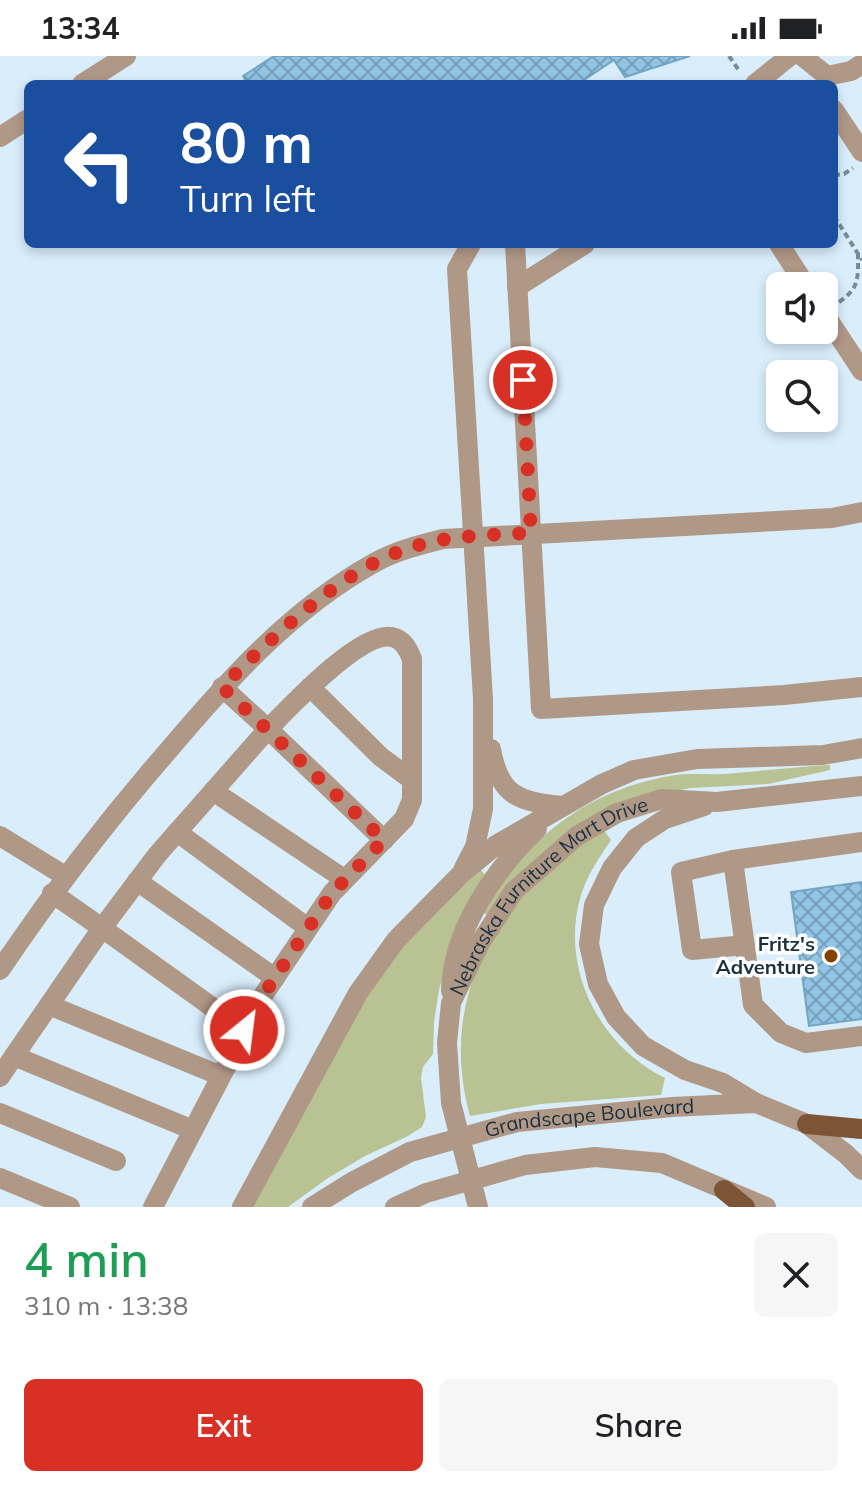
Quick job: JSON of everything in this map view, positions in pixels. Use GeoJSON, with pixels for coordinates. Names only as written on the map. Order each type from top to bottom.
{"type":"FeatureCollection","features":[{"type":"Feature","properties":{"kind":"main road"},"geometry":{"type":"LineString","coordinates":[[807,1124],[862,1129]]}},
{"type":"Feature","properties":{"kind":"main road"},"geometry":{"type":"LineString","coordinates":[[724,1190],[745,1207]]}},
{"type":"Feature","properties":{"kind":"street"},"geometry":{"type":"LineString","coordinates":[[88,80],[126,56]]}},
{"type":"Feature","properties":{"kind":"street"},"geometry":{"type":"LineString","coordinates":[[760,80],[790,56]]}},
{"type":"Feature","properties":{"kind":"street"},"geometry":{"type":"LineString","coordinates":[[802,56],[827,80],[862,64]]}},
{"type":"Feature","properties":{"kind":"street"},"geometry":{"type":"LineString","coordinates":[[838,116],[862,152]]}},
{"type":"Feature","properties":{"kind":"street"},"geometry":{"type":"LineString","coordinates":[[0,137],[24,122]]}},
{"type":"Feature","properties":{"kind":"street"},"geometry":{"type":"LineString","coordinates":[[461,874],[475,847],[483,809],[483,699],[457,269],[469,248]]}},
{"type":"Feature","properties":{"kind":"street"},"geometry":{"type":"LineString","coordinates":[[515,248],[541,709],[784,695],[862,687]]}},
{"type":"Feature","properties":{"kind":"street"},"geometry":{"type":"LineString","coordinates":[[517,287],[579,248]]}},
{"type":"Feature","properties":{"kind":"street"},"geometry":{"type":"LineString","coordinates":[[782,248],[797,272]]}},
{"type":"Feature","properties":{"kind":"street"},"geometry":{"type":"LineString","coordinates":[[838,328],[862,371]]}},
{"type":"Feature","properties":{"kind":"street"},"geometry":{"type":"LineString","coordinates":[[0,970],[65,876],[222,687],[278,632],[374,563],[408,548],[443,539],[832,518],[862,512]]}},
{"type":"Feature","properties":{"kind":"street"},"geometry":{"type":"LineString","coordinates":[[0,1077],[137,881],[268,729],[310,687],[354,651],[376,638],[390,636],[400,640],[408,648],[412,659],[410,809],[344,879],[275,978],[244,1030],[153,1207]]}},
{"type":"Feature","properties":{"kind":"street"},"geometry":{"type":"LineString","coordinates":[[222,687],[384,840]]}},
{"type":"Feature","properties":{"kind":"street"},"geometry":{"type":"LineString","coordinates":[[310,687],[381,757],[412,780]]}},
{"type":"Feature","properties":{"kind":"street"},"geometry":{"type":"LineString","coordinates":[[483,699],[495,773],[508,789],[530,803],[563,806]]}},
{"type":"Feature","properties":{"kind":"street","name":"Nebraska Furniture Mart Drive"},"geometry":{"type":"LineString","coordinates":[[563,806],[634,770],[697,759],[823,755],[862,748]]}},
{"type":"Feature","properties":{"kind":"street","name":"Nebraska Furniture Mart Drive"},"geometry":{"type":"LineString","coordinates":[[478,1207],[451,1103],[447,1043],[451,1003],[480,943],[514,891],[577,836],[617,813],[662,799],[717,802],[862,786]]}},
{"type":"Feature","properties":{"kind":"street"},"geometry":{"type":"LineString","coordinates":[[213,791],[344,879]]}},
{"type":"Feature","properties":{"kind":"street"},"geometry":{"type":"LineString","coordinates":[[717,802],[665,819],[636,838],[612,868],[594,905],[589,944],[598,984],[616,1017],[643,1046],[685,1070],[723,1083],[756,1103]]}},
{"type":"Feature","properties":{"kind":"street"},"geometry":{"type":"LineString","coordinates":[[242,1207],[358,993],[396,940],[461,874],[496,845],[563,806]]}},
{"type":"Feature","properties":{"kind":"street"},"geometry":{"type":"LineString","coordinates":[[451,1003],[453,964],[468,925],[495,879],[525,841],[563,806]]}},
{"type":"Feature","properties":{"kind":"street"},"geometry":{"type":"LineString","coordinates":[[177,832],[308,928]]}},
{"type":"Feature","properties":{"kind":"street"},"geometry":{"type":"LineString","coordinates":[[0,836],[65,876]]}},
{"type":"Feature","properties":{"kind":"street"},"geometry":{"type":"LineString","coordinates":[[745,945],[692,950],[681,872],[733,860],[862,842]]}},
{"type":"Feature","properties":{"kind":"street"},"geometry":{"type":"LineString","coordinates":[[733,860],[753,1005],[781,1033],[806,1043],[862,1036]]}},
{"type":"Feature","properties":{"kind":"street"},"geometry":{"type":"LineString","coordinates":[[137,881],[275,978]]}},
{"type":"Feature","properties":{"kind":"street"},"geometry":{"type":"LineString","coordinates":[[52,893],[244,1030]]}},
{"type":"Feature","properties":{"kind":"street"},"geometry":{"type":"LineString","coordinates":[[49,1005],[221,1076]]}},
{"type":"Feature","properties":{"kind":"street"},"geometry":{"type":"LineString","coordinates":[[14,1056],[193,1130]]}},
{"type":"Feature","properties":{"kind":"street","name":"Grandscape Boulevard"},"geometry":{"type":"LineString","coordinates":[[312,1207],[410,1152],[517,1122],[672,1107],[756,1103],[807,1124],[862,1170]]}},
{"type":"Feature","properties":{"kind":"street"},"geometry":{"type":"LineString","coordinates":[[0,1113],[116,1161]]}},
{"type":"Feature","properties":{"kind":"street","name":"Grandscape Boulevard"},"geometry":{"type":"LineString","coordinates":[[395,1207],[426,1193],[525,1165],[595,1157],[662,1163],[766,1207]]}},
{"type":"Feature","properties":{"kind":"street"},"geometry":{"type":"LineString","coordinates":[[0,1178],[70,1207]]}},
{"type":"Feature","properties":{"kind":"path"},"geometry":{"type":"LineString","coordinates":[[838,175],[862,162]]}},
{"type":"Feature","properties":{"kind":"path"},"geometry":{"type":"LineString","coordinates":[[838,222],[861,256],[858,281],[850,294],[838,303]]}},
{"type":"Feature","properties":{"kind":"green space"},"geometry":{"type":"Polygon","coordinates":[[[830,765],[830,770],[768,784],[690,788],[628,802],[489,916],[482,912],[499,885],[540,840],[563,821],[615,791],[676,775],[830,765]]]}},
{"type":"Feature","properties":{"kind":"green space"},"geometry":{"type":"Polygon","coordinates":[[[603,829],[611,840],[584,887],[576,922],[576,949],[581,976],[590,1002],[621,1046],[665,1078],[661,1095],[541,1104],[470,1116],[463,1081],[461,1047],[471,984],[483,954],[520,899],[544,873],[603,829]]]}},
{"type":"Feature","properties":{"kind":"green space"},"geometry":{"type":"Polygon","coordinates":[[[481,870],[486,876],[446,965],[439,990],[433,1054],[423,1067],[421,1078],[426,1117],[422,1127],[328,1178],[288,1207],[249,1207],[370,988],[423,920],[481,870]]]}},
{"type":"Feature","properties":{"kind":"building"},"geometry":{"type":"Polygon","coordinates":[[[274,56],[690,56],[625,77],[614,60],[584,80],[246,80],[243,76],[274,56]]]}},
{"type":"Feature","properties":{"kind":"building","name":"Fritz's Adventure"},"geometry":{"type":"Polygon","coordinates":[[[862,882],[862,1019],[809,1026],[791,892],[862,882]]]}},
{"type":"Feature","properties":{"kind":"place","name":"Fritz's Adventure"},"geometry":{"type":"Point","coordinates":[831,956]}},
{"type":"Feature","properties":{"kind":"route"},"geometry":{"type":"LineString","coordinates":[[244,1030],[264,994],[332,893],[384,840],[222,687],[278,632],[374,563],[408,548],[443,539],[531,533],[523,380]]}}]}
